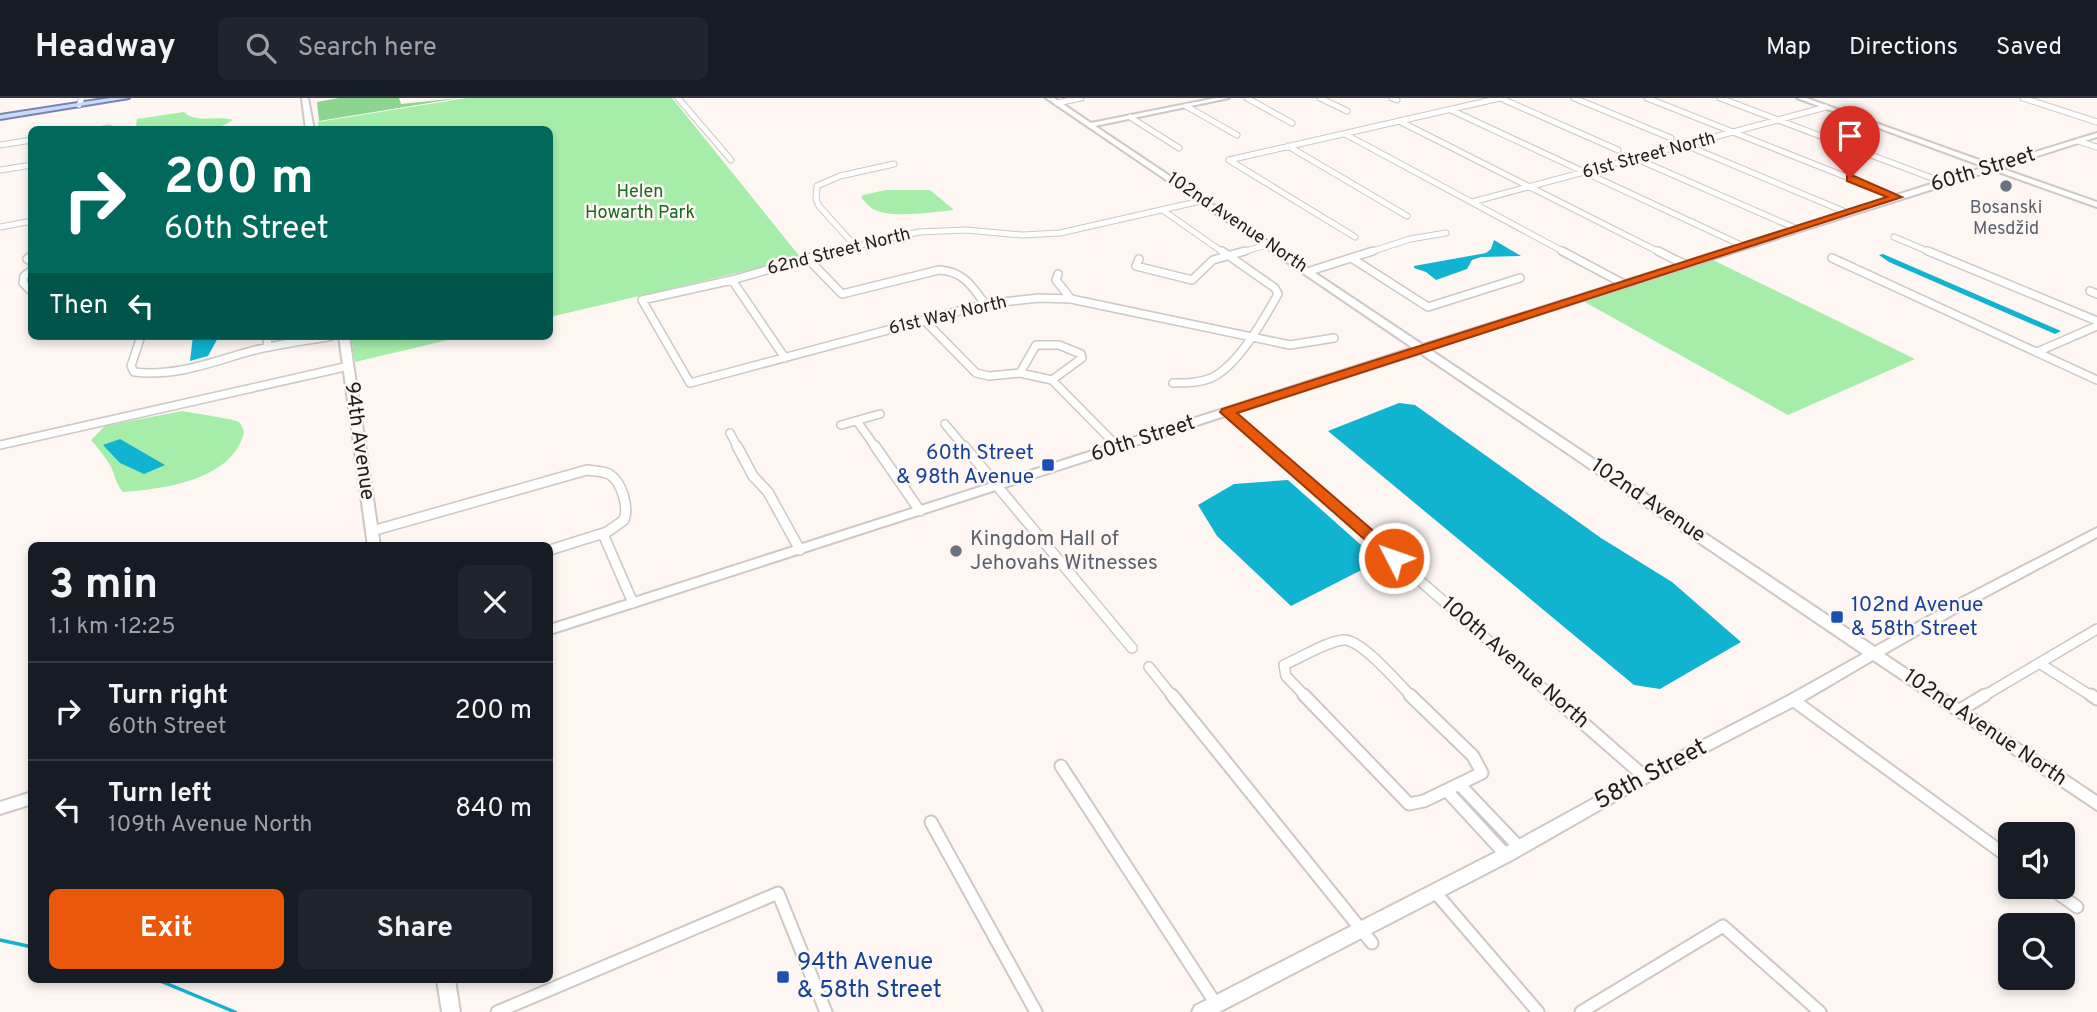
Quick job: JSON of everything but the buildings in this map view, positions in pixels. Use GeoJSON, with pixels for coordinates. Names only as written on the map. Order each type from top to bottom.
{"type":"FeatureCollection","features":[{"type":"Feature","properties":{"kind":"main road"},"geometry":{"type":"LineString","coordinates":[[0,115],[98,98]]}},
{"type":"Feature","properties":{"kind":"main road"},"geometry":{"type":"LineString","coordinates":[[81,101],[124,98]]}},
{"type":"Feature","properties":{"kind":"street"},"geometry":{"type":"LineString","coordinates":[[305,98],[309,126]]}},
{"type":"Feature","properties":{"kind":"street"},"geometry":{"type":"LineString","coordinates":[[678,98],[731,160]]}},
{"type":"Feature","properties":{"kind":"street"},"geometry":{"type":"LineString","coordinates":[[1053,101],[1082,98]]}},
{"type":"Feature","properties":{"kind":"street"},"geometry":{"type":"LineString","coordinates":[[1090,125],[1226,98]]}},
{"type":"Feature","properties":{"kind":"street"},"geometry":{"type":"LineString","coordinates":[[1247,98],[1292,123]]}},
{"type":"Feature","properties":{"kind":"street"},"geometry":{"type":"LineString","coordinates":[[1320,98],[1347,111]]}},
{"type":"Feature","properties":{"kind":"street"},"geometry":{"type":"LineString","coordinates":[[1356,237],[1229,160],[1500,98],[1618,150]]}},
{"type":"Feature","properties":{"kind":"street"},"geometry":{"type":"LineString","coordinates":[[1574,98],[1671,138]]}},
{"type":"Feature","properties":{"kind":"street"},"geometry":{"type":"LineString","coordinates":[[1647,98],[1897,197]]}},
{"type":"Feature","properties":{"kind":"street"},"geometry":{"type":"LineString","coordinates":[[1720,98],[1945,183]]}},
{"type":"Feature","properties":{"kind":"street"},"geometry":{"type":"LineString","coordinates":[[1800,98],[2097,205]]}},
{"type":"Feature","properties":{"kind":"street"},"geometry":{"type":"LineString","coordinates":[[2023,98],[2097,122]]}},
{"type":"Feature","properties":{"kind":"street","name":"102nd Avenue North"},"geometry":{"type":"LineString","coordinates":[[1053,101],[1423,348]]}},
{"type":"Feature","properties":{"kind":"street"},"geometry":{"type":"LineString","coordinates":[[1186,106],[1237,135]]}},
{"type":"Feature","properties":{"kind":"street","name":"61st Street North"},"geometry":{"type":"LineString","coordinates":[[1472,202],[1826,107]]}},
{"type":"Feature","properties":{"kind":"street"},"geometry":{"type":"LineString","coordinates":[[1451,110],[1741,246]]}},
{"type":"Feature","properties":{"kind":"street"},"geometry":{"type":"LineString","coordinates":[[1130,117],[1179,148]]}},
{"type":"Feature","properties":{"kind":"street"},"geometry":{"type":"LineString","coordinates":[[1399,121],[1684,264]]}},
{"type":"Feature","properties":{"kind":"street"},"geometry":{"type":"LineString","coordinates":[[1345,134],[1624,284]]}},
{"type":"Feature","properties":{"kind":"street","name":"60th Street"},"geometry":{"type":"LineString","coordinates":[[553,629],[1684,264],[2097,135]]}},
{"type":"Feature","properties":{"kind":"street"},"geometry":{"type":"LineString","coordinates":[[0,145],[28,141]]}},
{"type":"Feature","properties":{"kind":"street"},"geometry":{"type":"LineString","coordinates":[[2078,141],[2097,147]]}},
{"type":"Feature","properties":{"kind":"street"},"geometry":{"type":"LineString","coordinates":[[1688,145],[1848,213]]}},
{"type":"Feature","properties":{"kind":"street"},"geometry":{"type":"LineString","coordinates":[[1288,146],[1407,216]]}},
{"type":"Feature","properties":{"kind":"street"},"geometry":{"type":"LineString","coordinates":[[1637,159],[1795,229]]}},
{"type":"Feature","properties":{"kind":"street"},"geometry":{"type":"LineString","coordinates":[[855,246],[819,206],[816,200],[817,186],[840,176],[894,164]]}},
{"type":"Feature","properties":{"kind":"street"},"geometry":{"type":"LineString","coordinates":[[0,170],[28,166]]}},
{"type":"Feature","properties":{"kind":"street","name":"62nd Street North"},"geometry":{"type":"LineString","coordinates":[[690,383],[642,300],[732,280],[855,246],[936,230],[1022,235],[1060,233],[1205,200]]}},
{"type":"Feature","properties":{"kind":"street"},"geometry":{"type":"LineString","coordinates":[[1164,211],[1275,288],[1278,294],[1234,360],[1215,376],[1195,383],[1173,383]]}},
{"type":"Feature","properties":{"kind":"street"},"geometry":{"type":"LineString","coordinates":[[0,227],[28,222]]}},
{"type":"Feature","properties":{"kind":"street"},"geometry":{"type":"LineString","coordinates":[[1310,271],[1410,239],[1446,233]]}},
{"type":"Feature","properties":{"kind":"street"},"geometry":{"type":"LineString","coordinates":[[1894,237],[2097,324]]}},
{"type":"Feature","properties":{"kind":"street"},"geometry":{"type":"LineString","coordinates":[[1139,259],[1136,266],[1192,280],[1209,263],[1270,244]]}},
{"type":"Feature","properties":{"kind":"street"},"geometry":{"type":"LineString","coordinates":[[1832,258],[2097,380]]}},
{"type":"Feature","properties":{"kind":"street"},"geometry":{"type":"LineString","coordinates":[[808,259],[842,294],[939,270],[953,270],[960,272],[985,304]]}},
{"type":"Feature","properties":{"kind":"street"},"geometry":{"type":"LineString","coordinates":[[1353,259],[1428,307],[1520,278]]}},
{"type":"Feature","properties":{"kind":"street"},"geometry":{"type":"LineString","coordinates":[[28,273],[24,276],[23,283],[28,288]]}},
{"type":"Feature","properties":{"kind":"street"},"geometry":{"type":"LineString","coordinates":[[1058,274],[1056,280],[1070,299]]}},
{"type":"Feature","properties":{"kind":"street"},"geometry":{"type":"LineString","coordinates":[[732,280],[785,358]]}},
{"type":"Feature","properties":{"kind":"street","name":"61st Way North"},"geometry":{"type":"LineString","coordinates":[[690,383],[985,304],[1039,298],[1070,299],[1290,345],[1334,338]]}},
{"type":"Feature","properties":{"kind":"street"},"geometry":{"type":"LineString","coordinates":[[925,321],[976,373],[989,376],[1020,373],[1052,380],[1118,447]]}},
{"type":"Feature","properties":{"kind":"street"},"geometry":{"type":"LineString","coordinates":[[2037,352],[2097,324]]}},
{"type":"Feature","properties":{"kind":"street"},"geometry":{"type":"LineString","coordinates":[[140,340],[131,366],[134,372],[147,375],[308,340]]}},
{"type":"Feature","properties":{"kind":"street"},"geometry":{"type":"LineString","coordinates":[[267,347],[268,340]]}},
{"type":"Feature","properties":{"kind":"street","name":"94th Avenue"},"geometry":{"type":"LineString","coordinates":[[345,340],[373,542]]}},
{"type":"Feature","properties":{"kind":"street"},"geometry":{"type":"LineString","coordinates":[[1020,373],[1035,345],[1059,345],[1074,348],[1081,354],[1082,358],[1052,380]]}},
{"type":"Feature","properties":{"kind":"street","name":"102nd Avenue"},"geometry":{"type":"LineString","coordinates":[[1423,348],[1873,654]]}},
{"type":"Feature","properties":{"kind":"street"},"geometry":{"type":"LineString","coordinates":[[0,445],[349,366]]}},
{"type":"Feature","properties":{"kind":"street","name":"100th Avenue North"},"geometry":{"type":"LineString","coordinates":[[1227,412],[1645,777]]}},
{"type":"Feature","properties":{"kind":"street"},"geometry":{"type":"LineString","coordinates":[[841,425],[880,414]]}},
{"type":"Feature","properties":{"kind":"street"},"geometry":{"type":"LineString","coordinates":[[857,421],[920,511]]}},
{"type":"Feature","properties":{"kind":"street"},"geometry":{"type":"LineString","coordinates":[[945,424],[1132,648]]}},
{"type":"Feature","properties":{"kind":"street"},"geometry":{"type":"LineString","coordinates":[[730,433],[753,476],[768,492],[800,550]]}},
{"type":"Feature","properties":{"kind":"street"},"geometry":{"type":"LineString","coordinates":[[372,531],[587,470],[605,471],[614,476],[628,515],[624,523],[603,534],[553,549]]}},
{"type":"Feature","properties":{"kind":"street","name":"58th Street"},"geometry":{"type":"LineString","coordinates":[[1201,1012],[1435,892],[1645,777],[1793,701],[1873,654],[2097,532]]}},
{"type":"Feature","properties":{"kind":"street"},"geometry":{"type":"LineString","coordinates":[[603,534],[633,603]]}},
{"type":"Feature","properties":{"kind":"street"},"geometry":{"type":"LineString","coordinates":[[1960,710],[2097,629]]}},
{"type":"Feature","properties":{"kind":"street"},"geometry":{"type":"LineString","coordinates":[[1347,640],[1362,648],[1473,756],[1482,772],[1447,791],[1409,804],[1286,676],[1284,665],[1336,642],[1347,640]]}},
{"type":"Feature","properties":{"kind":"street","name":"102nd Avenue North"},"geometry":{"type":"LineString","coordinates":[[1873,654],[2097,804]]}},
{"type":"Feature","properties":{"kind":"street"},"geometry":{"type":"LineString","coordinates":[[2039,663],[2097,699]]}},
{"type":"Feature","properties":{"kind":"street"},"geometry":{"type":"LineString","coordinates":[[1149,667],[1372,943]]}},
{"type":"Feature","properties":{"kind":"street"},"geometry":{"type":"LineString","coordinates":[[1793,701],[1998,850]]}},
{"type":"Feature","properties":{"kind":"street"},"geometry":{"type":"LineString","coordinates":[[1061,766],[1216,1004]]}},
{"type":"Feature","properties":{"kind":"street"},"geometry":{"type":"LineString","coordinates":[[1460,784],[1512,851]]}},
{"type":"Feature","properties":{"kind":"street"},"geometry":{"type":"LineString","coordinates":[[1447,791],[1512,851]]}},
{"type":"Feature","properties":{"kind":"street"},"geometry":{"type":"LineString","coordinates":[[0,808],[28,799]]}},
{"type":"Feature","properties":{"kind":"street"},"geometry":{"type":"LineString","coordinates":[[931,822],[1036,1012]]}},
{"type":"Feature","properties":{"kind":"street"},"geometry":{"type":"LineString","coordinates":[[1435,892],[1538,1012]]}},
{"type":"Feature","properties":{"kind":"street"},"geometry":{"type":"LineString","coordinates":[[497,1012],[778,893],[827,1012]]}},
{"type":"Feature","properties":{"kind":"street"},"geometry":{"type":"LineString","coordinates":[[2066,899],[2077,907]]}},
{"type":"Feature","properties":{"kind":"street"},"geometry":{"type":"LineString","coordinates":[[1581,1012],[1723,926],[1820,1012]]}},
{"type":"Feature","properties":{"kind":"street"},"geometry":{"type":"LineString","coordinates":[[446,983],[451,1012]]}},
{"type":"Feature","properties":{"kind":"green space"},"geometry":{"type":"Polygon","coordinates":[[[339,98],[399,98],[401,104],[459,98],[319,121],[317,102],[339,98]]]}},
{"type":"Feature","properties":{"kind":"green space","name":"Helen Howarth Park"},"geometry":{"type":"Polygon","coordinates":[[[467,98],[672,98],[801,258],[553,316],[553,126],[318,126],[318,122],[467,98]]]}},
{"type":"Feature","properties":{"kind":"green space"},"geometry":{"type":"Polygon","coordinates":[[[184,112],[195,118],[233,120],[221,126],[137,126],[137,119],[184,112]]]}},
{"type":"Feature","properties":{"kind":"green space"},"geometry":{"type":"Polygon","coordinates":[[[886,190],[930,190],[954,210],[890,214],[873,209],[861,198],[863,195],[886,190]]]}},
{"type":"Feature","properties":{"kind":"green space"},"geometry":{"type":"Polygon","coordinates":[[[1709,258],[1915,359],[1788,415],[1581,300],[1709,258]]]}},
{"type":"Feature","properties":{"kind":"green space"},"geometry":{"type":"Polygon","coordinates":[[[352,340],[448,340],[355,362],[352,340]]]}},
{"type":"Feature","properties":{"kind":"green space"},"geometry":{"type":"Polygon","coordinates":[[[182,411],[239,422],[244,432],[237,448],[226,461],[195,479],[158,488],[123,492],[110,465],[91,440],[105,426],[182,411]]]}},
{"type":"Feature","properties":{"kind":"water"},"geometry":{"type":"Polygon","coordinates":[[[1494,240],[1521,256],[1481,257],[1472,260],[1467,269],[1436,280],[1426,272],[1414,268],[1486,253],[1491,249],[1494,240]]]}},
{"type":"Feature","properties":{"kind":"water"},"geometry":{"type":"Polygon","coordinates":[[[1883,254],[2061,331],[2055,334],[1889,262],[1879,255],[1883,254]]]}},
{"type":"Feature","properties":{"kind":"water"},"geometry":{"type":"Polygon","coordinates":[[[193,340],[217,340],[208,356],[190,361],[193,340]]]}},
{"type":"Feature","properties":{"kind":"water"},"geometry":{"type":"Polygon","coordinates":[[[1399,403],[1415,405],[1601,538],[1672,582],[1741,642],[1660,689],[1634,685],[1328,431],[1399,403]]]}},
{"type":"Feature","properties":{"kind":"water"},"geometry":{"type":"Polygon","coordinates":[[[120,439],[165,465],[144,474],[120,463],[103,445],[120,439]]]}},
{"type":"Feature","properties":{"kind":"water"},"geometry":{"type":"Polygon","coordinates":[[[1288,480],[1379,561],[1291,606],[1217,536],[1198,505],[1234,484],[1288,480]]]}},
{"type":"Feature","properties":{"kind":"waterway"},"geometry":{"type":"LineString","coordinates":[[0,940],[28,946]]}},
{"type":"Feature","properties":{"kind":"waterway"},"geometry":{"type":"LineString","coordinates":[[165,983],[235,1012]]}},
{"type":"Feature","properties":{"kind":"place","name":"Bosanski Mesdžid"},"geometry":{"type":"Point","coordinates":[2006,186]}},
{"type":"Feature","properties":{"kind":"place","name":"60th Street & 98th Avenue"},"geometry":{"type":"Point","coordinates":[1048,465]}},
{"type":"Feature","properties":{"kind":"place","name":"Kingdom Hall of Jehovahs Witnesses"},"geometry":{"type":"Point","coordinates":[956,551]}},
{"type":"Feature","properties":{"kind":"place","name":"102nd Avenue & 58th Street"},"geometry":{"type":"Point","coordinates":[1837,617]}},
{"type":"Feature","properties":{"kind":"place","name":"94th Avenue & 58th Street"},"geometry":{"type":"Point","coordinates":[783,977]}},
{"type":"Feature","properties":{"kind":"route"},"geometry":{"type":"LineString","coordinates":[[1394,558],[1227,412],[1897,197],[1850,178]]}}]}
